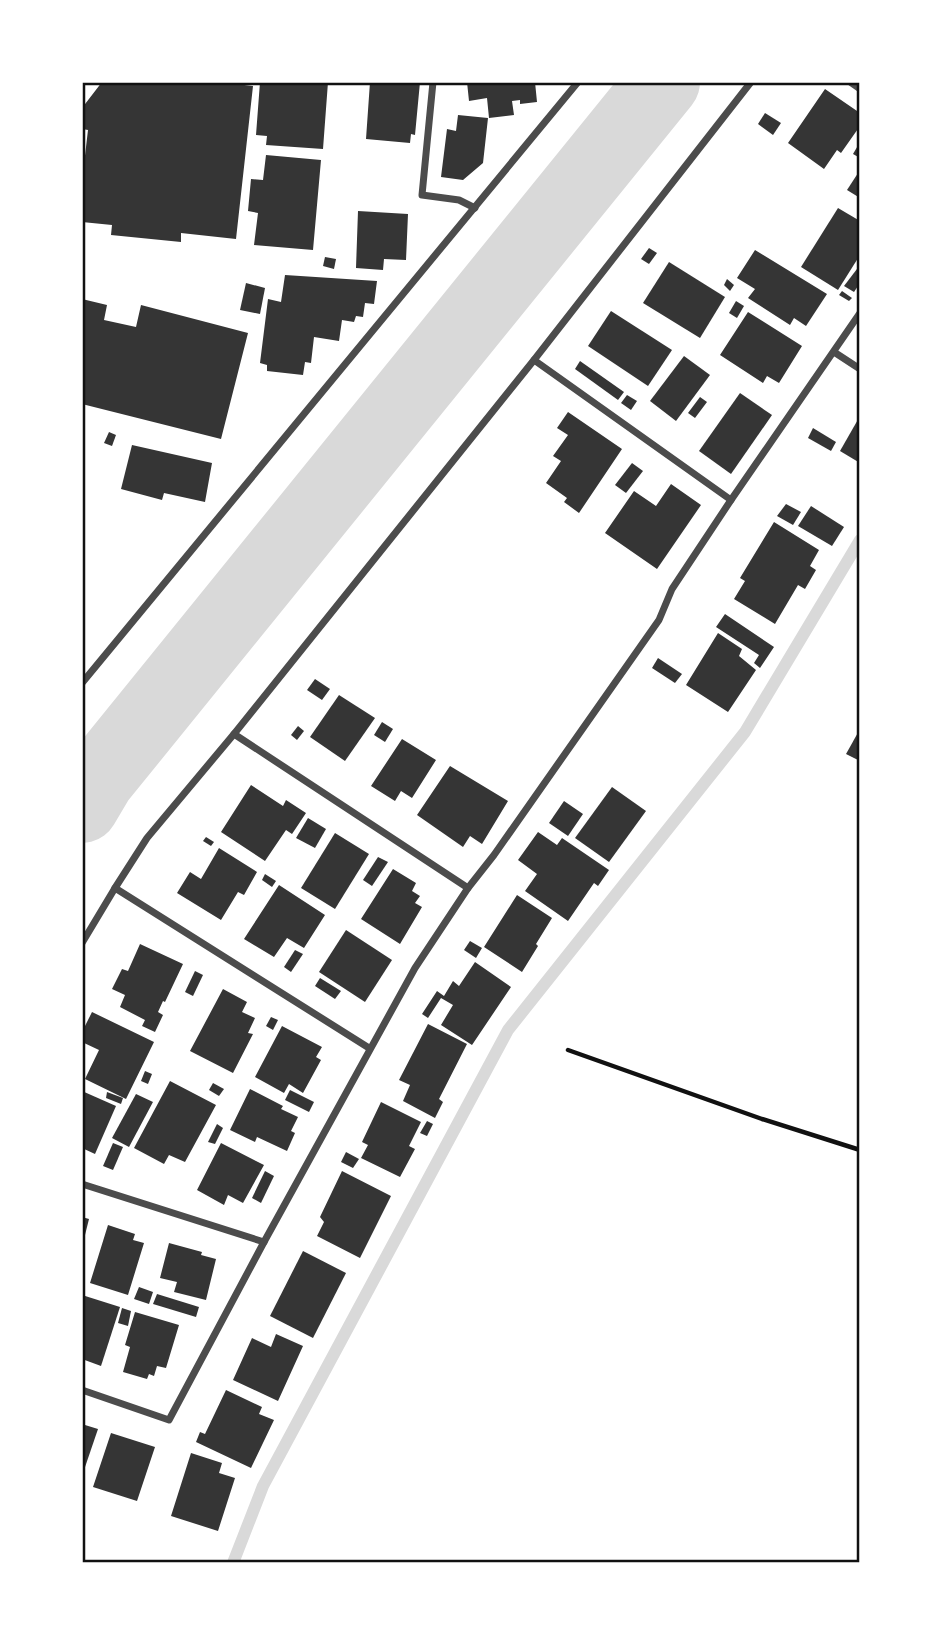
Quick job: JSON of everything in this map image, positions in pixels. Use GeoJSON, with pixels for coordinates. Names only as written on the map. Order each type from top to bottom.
{"type":"FeatureCollection","features":[{"type":"Feature","properties":{"kind":"street"},"geometry":{"type":"LineString","coordinates":[[433,82],[422,195],[459,201],[475,208]]}},
{"type":"Feature","properties":{"kind":"street"},"geometry":{"type":"LineString","coordinates":[[82,683],[578,82]]}},
{"type":"Feature","properties":{"kind":"street"},"geometry":{"type":"LineString","coordinates":[[82,943],[147,838],[234,734],[534,360],[751,82]]}},
{"type":"Feature","properties":{"kind":"street"},"geometry":{"type":"LineString","coordinates":[[849,82],[860,89]]}},
{"type":"Feature","properties":{"kind":"street"},"geometry":{"type":"LineString","coordinates":[[82,1390],[169,1420],[369,1048],[415,968],[468,888],[659,620],[672,589],[860,313]]}},
{"type":"Feature","properties":{"kind":"street"},"geometry":{"type":"LineString","coordinates":[[834,352],[860,369]]}},
{"type":"Feature","properties":{"kind":"street"},"geometry":{"type":"LineString","coordinates":[[534,360],[731,500]]}},
{"type":"Feature","properties":{"kind":"street"},"geometry":{"type":"LineString","coordinates":[[234,734],[468,888]]}},
{"type":"Feature","properties":{"kind":"street"},"geometry":{"type":"LineString","coordinates":[[115,888],[369,1048]]}},
{"type":"Feature","properties":{"kind":"street"},"geometry":{"type":"LineString","coordinates":[[82,1184],[264,1242]]}},
{"type":"Feature","properties":{"kind":"path"},"geometry":{"type":"LineString","coordinates":[[568,1050],[762,1119],[860,1150]]}},
{"type":"Feature","properties":{"kind":"building"},"geometry":{"type":"Polygon","coordinates":[[[102,82],[219,82],[253,86],[236,239],[181,233],[181,242],[111,235],[112,225],[82,222],[82,181],[88,130],[82,129],[82,108],[102,82]]]}},
{"type":"Feature","properties":{"kind":"building"},"geometry":{"type":"Polygon","coordinates":[[[260,82],[328,82],[323,149],[266,145],[267,136],[256,135],[260,82]]]}},
{"type":"Feature","properties":{"kind":"building"},"geometry":{"type":"Polygon","coordinates":[[[370,82],[420,82],[415,135],[411,134],[410,143],[366,139],[370,82]]]}},
{"type":"Feature","properties":{"kind":"building"},"geometry":{"type":"Polygon","coordinates":[[[467,82],[535,82],[537,102],[520,104],[520,100],[512,101],[514,115],[489,118],[487,98],[469,101],[467,82]]]}},
{"type":"Feature","properties":{"kind":"building"},"geometry":{"type":"Polygon","coordinates":[[[825,89],[860,113],[860,126],[841,153],[837,150],[824,169],[788,143],[825,89]]]}},
{"type":"Feature","properties":{"kind":"building"},"geometry":{"type":"Polygon","coordinates":[[[765,113],[781,123],[773,135],[758,124],[765,113]]]}},
{"type":"Feature","properties":{"kind":"building"},"geometry":{"type":"Polygon","coordinates":[[[458,115],[488,118],[483,163],[463,180],[441,177],[447,129],[456,131],[458,115]]]}},
{"type":"Feature","properties":{"kind":"building"},"geometry":{"type":"Polygon","coordinates":[[[860,142],[860,158],[853,154],[860,142]]]}},
{"type":"Feature","properties":{"kind":"building"},"geometry":{"type":"Polygon","coordinates":[[[266,155],[321,160],[313,250],[254,245],[258,213],[248,211],[251,179],[263,180],[266,155]]]}},
{"type":"Feature","properties":{"kind":"building"},"geometry":{"type":"Polygon","coordinates":[[[860,170],[860,198],[847,190],[860,170]]]}},
{"type":"Feature","properties":{"kind":"building"},"geometry":{"type":"Polygon","coordinates":[[[838,208],[860,221],[860,255],[838,290],[801,267],[838,208]]]}},
{"type":"Feature","properties":{"kind":"building"},"geometry":{"type":"Polygon","coordinates":[[[358,211],[408,214],[406,260],[384,259],[383,270],[356,268],[358,211]]]}},
{"type":"Feature","properties":{"kind":"building"},"geometry":{"type":"Polygon","coordinates":[[[649,248],[657,253],[649,264],[641,259],[649,248]]]}},
{"type":"Feature","properties":{"kind":"building"},"geometry":{"type":"Polygon","coordinates":[[[755,250],[827,294],[806,326],[794,318],[790,325],[748,298],[755,289],[737,278],[755,250]]]}},
{"type":"Feature","properties":{"kind":"building"},"geometry":{"type":"Polygon","coordinates":[[[325,257],[336,259],[334,269],[323,266],[325,257]]]}},
{"type":"Feature","properties":{"kind":"building"},"geometry":{"type":"Polygon","coordinates":[[[669,262],[725,297],[700,338],[643,303],[669,262]]]}},
{"type":"Feature","properties":{"kind":"building"},"geometry":{"type":"Polygon","coordinates":[[[860,265],[860,283],[854,292],[844,286],[860,265]]]}},
{"type":"Feature","properties":{"kind":"building"},"geometry":{"type":"Polygon","coordinates":[[[285,275],[377,281],[374,304],[365,303],[363,317],[356,316],[354,322],[342,320],[339,341],[314,337],[311,363],[305,362],[303,375],[267,371],[267,365],[260,363],[268,299],[281,302],[285,275]]]}},
{"type":"Feature","properties":{"kind":"building"},"geometry":{"type":"Polygon","coordinates":[[[727,279],[734,285],[730,291],[724,285],[727,279]]]}},
{"type":"Feature","properties":{"kind":"building"},"geometry":{"type":"Polygon","coordinates":[[[246,283],[265,288],[260,314],[240,310],[246,283]]]}},
{"type":"Feature","properties":{"kind":"building"},"geometry":{"type":"Polygon","coordinates":[[[842,291],[852,298],[849,301],[839,295],[842,291]]]}},
{"type":"Feature","properties":{"kind":"building"},"geometry":{"type":"Polygon","coordinates":[[[82,299],[107,305],[104,320],[136,327],[141,305],[248,333],[221,439],[82,404],[82,299]]]}},
{"type":"Feature","properties":{"kind":"building"},"geometry":{"type":"Polygon","coordinates":[[[736,301],[744,306],[737,318],[729,313],[736,301]]]}},
{"type":"Feature","properties":{"kind":"building"},"geometry":{"type":"Polygon","coordinates":[[[611,311],[672,350],[648,386],[588,346],[611,311]]]}},
{"type":"Feature","properties":{"kind":"building"},"geometry":{"type":"Polygon","coordinates":[[[748,312],[802,346],[779,383],[767,376],[763,383],[720,355],[748,312]]]}},
{"type":"Feature","properties":{"kind":"building"},"geometry":{"type":"Polygon","coordinates":[[[684,356],[710,375],[676,421],[650,401],[684,356]]]}},
{"type":"Feature","properties":{"kind":"building"},"geometry":{"type":"Polygon","coordinates":[[[580,361],[624,392],[618,400],[575,369],[580,361]]]}},
{"type":"Feature","properties":{"kind":"building"},"geometry":{"type":"Polygon","coordinates":[[[740,393],[772,415],[731,474],[699,451],[740,393]]]}},
{"type":"Feature","properties":{"kind":"building"},"geometry":{"type":"Polygon","coordinates":[[[627,395],[637,401],[631,410],[621,403],[627,395]]]}},
{"type":"Feature","properties":{"kind":"building"},"geometry":{"type":"Polygon","coordinates":[[[700,397],[707,402],[695,418],[688,413],[700,397]]]}},
{"type":"Feature","properties":{"kind":"building"},"geometry":{"type":"Polygon","coordinates":[[[568,412],[622,449],[579,513],[564,502],[567,498],[546,483],[561,461],[553,456],[568,435],[557,428],[568,412]]]}},
{"type":"Feature","properties":{"kind":"building"},"geometry":{"type":"Polygon","coordinates":[[[860,416],[860,463],[840,451],[860,416]]]}},
{"type":"Feature","properties":{"kind":"building"},"geometry":{"type":"Polygon","coordinates":[[[813,428],[836,442],[831,451],[808,438],[813,428]]]}},
{"type":"Feature","properties":{"kind":"building"},"geometry":{"type":"Polygon","coordinates":[[[109,432],[116,435],[112,446],[104,443],[109,432]]]}},
{"type":"Feature","properties":{"kind":"building"},"geometry":{"type":"Polygon","coordinates":[[[132,445],[212,463],[205,502],[164,493],[162,500],[121,489],[132,445]]]}},
{"type":"Feature","properties":{"kind":"building"},"geometry":{"type":"Polygon","coordinates":[[[632,463],[643,471],[626,493],[615,485],[632,463]]]}},
{"type":"Feature","properties":{"kind":"building"},"geometry":{"type":"Polygon","coordinates":[[[671,484],[701,505],[657,569],[605,533],[634,491],[656,506],[671,484]]]}},
{"type":"Feature","properties":{"kind":"building"},"geometry":{"type":"Polygon","coordinates":[[[786,504],[801,512],[793,525],[777,516],[786,504]]]}},
{"type":"Feature","properties":{"kind":"building"},"geometry":{"type":"Polygon","coordinates":[[[811,506],[844,527],[832,546],[798,526],[811,506]]]}},
{"type":"Feature","properties":{"kind":"building"},"geometry":{"type":"Polygon","coordinates":[[[774,522],[819,550],[810,566],[816,570],[805,589],[798,585],[775,624],[734,599],[745,581],[740,578],[774,522]]]}},
{"type":"Feature","properties":{"kind":"building"},"geometry":{"type":"Polygon","coordinates":[[[725,614],[774,647],[760,668],[754,663],[759,655],[716,627],[725,614]]]}},
{"type":"Feature","properties":{"kind":"building"},"geometry":{"type":"Polygon","coordinates":[[[718,633],[742,649],[739,656],[756,670],[728,712],[686,685],[718,633]]]}},
{"type":"Feature","properties":{"kind":"building"},"geometry":{"type":"Polygon","coordinates":[[[658,658],[682,674],[675,683],[652,668],[658,658]]]}},
{"type":"Feature","properties":{"kind":"building"},"geometry":{"type":"Polygon","coordinates":[[[315,679],[330,689],[322,700],[307,690],[315,679]]]}},
{"type":"Feature","properties":{"kind":"building"},"geometry":{"type":"Polygon","coordinates":[[[339,695],[375,718],[345,761],[310,737],[339,695]]]}},
{"type":"Feature","properties":{"kind":"building"},"geometry":{"type":"Polygon","coordinates":[[[382,722],[393,729],[385,742],[374,735],[382,722]]]}},
{"type":"Feature","properties":{"kind":"building"},"geometry":{"type":"Polygon","coordinates":[[[298,726],[304,731],[297,740],[291,735],[298,726]]]}},
{"type":"Feature","properties":{"kind":"building"},"geometry":{"type":"Polygon","coordinates":[[[860,729],[860,761],[846,754],[860,729]]]}},
{"type":"Feature","properties":{"kind":"building"},"geometry":{"type":"Polygon","coordinates":[[[402,739],[436,760],[412,798],[401,791],[395,801],[371,786],[402,739]]]}},
{"type":"Feature","properties":{"kind":"building"},"geometry":{"type":"Polygon","coordinates":[[[450,766],[508,801],[482,844],[470,836],[463,847],[417,815],[450,766]]]}},
{"type":"Feature","properties":{"kind":"building"},"geometry":{"type":"Polygon","coordinates":[[[251,785],[283,806],[286,800],[306,813],[292,834],[286,830],[265,861],[221,832],[251,785]]]}},
{"type":"Feature","properties":{"kind":"building"},"geometry":{"type":"Polygon","coordinates":[[[612,787],[646,811],[609,862],[575,838],[612,787]]]}},
{"type":"Feature","properties":{"kind":"building"},"geometry":{"type":"Polygon","coordinates":[[[564,801],[583,814],[568,836],[549,823],[564,801]]]}},
{"type":"Feature","properties":{"kind":"building"},"geometry":{"type":"Polygon","coordinates":[[[308,818],[326,829],[315,848],[296,838],[308,818]]]}},
{"type":"Feature","properties":{"kind":"building"},"geometry":{"type":"Polygon","coordinates":[[[538,832],[557,845],[562,838],[609,870],[598,886],[594,883],[568,921],[525,891],[537,874],[518,860],[538,832]]]}},
{"type":"Feature","properties":{"kind":"building"},"geometry":{"type":"Polygon","coordinates":[[[335,833],[369,854],[335,909],[301,888],[335,833]]]}},
{"type":"Feature","properties":{"kind":"building"},"geometry":{"type":"Polygon","coordinates":[[[206,837],[214,842],[211,846],[203,841],[206,837]]]}},
{"type":"Feature","properties":{"kind":"building"},"geometry":{"type":"Polygon","coordinates":[[[219,848],[257,872],[244,895],[238,892],[221,920],[177,893],[190,872],[201,879],[219,848]]]}},
{"type":"Feature","properties":{"kind":"building"},"geometry":{"type":"Polygon","coordinates":[[[378,857],[388,862],[372,886],[363,880],[378,857]]]}},
{"type":"Feature","properties":{"kind":"building"},"geometry":{"type":"Polygon","coordinates":[[[393,869],[416,883],[412,891],[420,896],[415,903],[422,907],[400,944],[361,919],[393,869]]]}},
{"type":"Feature","properties":{"kind":"building"},"geometry":{"type":"Polygon","coordinates":[[[265,874],[276,881],[272,887],[262,880],[265,874]]]}},
{"type":"Feature","properties":{"kind":"building"},"geometry":{"type":"Polygon","coordinates":[[[279,885],[325,915],[304,948],[287,938],[274,957],[244,939],[279,885]]]}},
{"type":"Feature","properties":{"kind":"building"},"geometry":{"type":"Polygon","coordinates":[[[517,895],[552,918],[522,972],[484,947],[517,895]]]}},
{"type":"Feature","properties":{"kind":"building"},"geometry":{"type":"Polygon","coordinates":[[[346,930],[392,960],[365,1002],[319,972],[346,930]]]}},
{"type":"Feature","properties":{"kind":"building"},"geometry":{"type":"Polygon","coordinates":[[[470,941],[482,948],[476,958],[464,950],[470,941]]]}},
{"type":"Feature","properties":{"kind":"building"},"geometry":{"type":"Polygon","coordinates":[[[140,944],[183,964],[158,1012],[163,1015],[155,1032],[142,1026],[145,1020],[120,1007],[125,995],[112,989],[122,969],[128,971],[140,944]]]}},
{"type":"Feature","properties":{"kind":"building"},"geometry":{"type":"Polygon","coordinates":[[[295,950],[303,954],[291,972],[284,967],[295,950]]]}},
{"type":"Feature","properties":{"kind":"building"},"geometry":{"type":"Polygon","coordinates":[[[475,962],[511,987],[472,1045],[441,1025],[453,1005],[441,998],[428,1018],[422,1014],[437,991],[444,996],[453,981],[459,986],[475,962]]]}},
{"type":"Feature","properties":{"kind":"building"},"geometry":{"type":"Polygon","coordinates":[[[195,971],[203,975],[193,996],[185,992],[195,971]]]}},
{"type":"Feature","properties":{"kind":"building"},"geometry":{"type":"Polygon","coordinates":[[[320,978],[341,991],[335,999],[315,986],[320,978]]]}},
{"type":"Feature","properties":{"kind":"building"},"geometry":{"type":"Polygon","coordinates":[[[223,989],[247,1002],[242,1012],[255,1018],[248,1033],[253,1034],[233,1073],[190,1051],[223,989]]]}},
{"type":"Feature","properties":{"kind":"building"},"geometry":{"type":"Polygon","coordinates":[[[92,1012],[154,1042],[126,1099],[85,1079],[99,1050],[82,1042],[82,1032],[92,1012]]]}},
{"type":"Feature","properties":{"kind":"building"},"geometry":{"type":"Polygon","coordinates":[[[271,1017],[278,1020],[273,1030],[266,1026],[271,1017]]]}},
{"type":"Feature","properties":{"kind":"building"},"geometry":{"type":"Polygon","coordinates":[[[428,1024],[467,1044],[439,1099],[443,1102],[435,1118],[403,1101],[410,1085],[399,1080],[428,1024]]]}},
{"type":"Feature","properties":{"kind":"building"},"geometry":{"type":"Polygon","coordinates":[[[282,1026],[322,1047],[316,1057],[321,1060],[303,1093],[289,1084],[284,1093],[255,1077],[282,1026]]]}},
{"type":"Feature","properties":{"kind":"building"},"geometry":{"type":"Polygon","coordinates":[[[145,1071],[152,1074],[148,1084],[141,1081],[145,1071]]]}},
{"type":"Feature","properties":{"kind":"building"},"geometry":{"type":"Polygon","coordinates":[[[170,1081],[216,1105],[185,1162],[169,1155],[164,1164],[134,1148],[170,1081]]]}},
{"type":"Feature","properties":{"kind":"building"},"geometry":{"type":"Polygon","coordinates":[[[213,1083],[224,1089],[219,1096],[209,1090],[213,1083]]]}},
{"type":"Feature","properties":{"kind":"building"},"geometry":{"type":"Polygon","coordinates":[[[250,1089],[298,1117],[291,1131],[295,1133],[287,1151],[257,1137],[255,1142],[230,1130],[250,1089]]]}},
{"type":"Feature","properties":{"kind":"building"},"geometry":{"type":"Polygon","coordinates":[[[290,1090],[314,1102],[309,1112],[285,1100],[290,1090]]]}},
{"type":"Feature","properties":{"kind":"building"},"geometry":{"type":"Polygon","coordinates":[[[82,1091],[116,1106],[95,1154],[82,1148],[82,1091]]]}},
{"type":"Feature","properties":{"kind":"building"},"geometry":{"type":"Polygon","coordinates":[[[107,1092],[123,1098],[121,1104],[106,1098],[107,1092]]]}},
{"type":"Feature","properties":{"kind":"building"},"geometry":{"type":"Polygon","coordinates":[[[136,1094],[153,1102],[129,1147],[112,1138],[136,1094]]]}},
{"type":"Feature","properties":{"kind":"building"},"geometry":{"type":"Polygon","coordinates":[[[381,1102],[421,1122],[409,1146],[415,1149],[400,1177],[361,1158],[368,1145],[362,1142],[381,1102]]]}},
{"type":"Feature","properties":{"kind":"building"},"geometry":{"type":"Polygon","coordinates":[[[427,1121],[433,1124],[427,1136],[420,1133],[427,1121]]]}},
{"type":"Feature","properties":{"kind":"building"},"geometry":{"type":"Polygon","coordinates":[[[217,1124],[223,1128],[215,1144],[208,1142],[217,1124]]]}},
{"type":"Feature","properties":{"kind":"building"},"geometry":{"type":"Polygon","coordinates":[[[113,1143],[123,1147],[113,1170],[103,1166],[113,1143]]]}},
{"type":"Feature","properties":{"kind":"building"},"geometry":{"type":"Polygon","coordinates":[[[221,1143],[264,1165],[243,1203],[228,1195],[224,1205],[197,1190],[221,1143]]]}},
{"type":"Feature","properties":{"kind":"building"},"geometry":{"type":"Polygon","coordinates":[[[346,1152],[359,1159],[353,1168],[341,1162],[346,1152]]]}},
{"type":"Feature","properties":{"kind":"building"},"geometry":{"type":"Polygon","coordinates":[[[265,1171],[274,1176],[261,1203],[252,1198],[265,1171]]]}},
{"type":"Feature","properties":{"kind":"building"},"geometry":{"type":"Polygon","coordinates":[[[342,1171],[391,1196],[360,1258],[317,1236],[324,1222],[320,1217],[342,1171]]]}},
{"type":"Feature","properties":{"kind":"building"},"geometry":{"type":"Polygon","coordinates":[[[82,1217],[89,1219],[83,1243],[82,1243],[82,1217]]]}},
{"type":"Feature","properties":{"kind":"building"},"geometry":{"type":"Polygon","coordinates":[[[108,1225],[135,1234],[133,1240],[144,1243],[128,1295],[90,1283],[108,1225]]]}},
{"type":"Feature","properties":{"kind":"building"},"geometry":{"type":"Polygon","coordinates":[[[169,1243],[202,1252],[201,1255],[216,1259],[206,1300],[174,1292],[177,1282],[160,1278],[169,1243]]]}},
{"type":"Feature","properties":{"kind":"building"},"geometry":{"type":"Polygon","coordinates":[[[303,1251],[346,1273],[313,1338],[270,1316],[303,1251]]]}},
{"type":"Feature","properties":{"kind":"building"},"geometry":{"type":"Polygon","coordinates":[[[139,1287],[153,1292],[149,1304],[134,1299],[139,1287]]]}},
{"type":"Feature","properties":{"kind":"building"},"geometry":{"type":"Polygon","coordinates":[[[157,1294],[199,1307],[196,1317],[153,1304],[157,1294]]]}},
{"type":"Feature","properties":{"kind":"building"},"geometry":{"type":"Polygon","coordinates":[[[82,1295],[120,1307],[101,1366],[82,1359],[82,1295]]]}},
{"type":"Feature","properties":{"kind":"building"},"geometry":{"type":"Polygon","coordinates":[[[122,1308],[131,1311],[128,1326],[118,1323],[122,1308]]]}},
{"type":"Feature","properties":{"kind":"building"},"geometry":{"type":"Polygon","coordinates":[[[135,1312],[179,1325],[166,1368],[157,1366],[154,1376],[149,1374],[147,1379],[123,1372],[130,1347],[125,1345],[135,1312]]]}},
{"type":"Feature","properties":{"kind":"building"},"geometry":{"type":"Polygon","coordinates":[[[276,1334],[303,1346],[278,1401],[233,1380],[252,1338],[271,1347],[276,1334]]]}},
{"type":"Feature","properties":{"kind":"building"},"geometry":{"type":"Polygon","coordinates":[[[226,1390],[262,1407],[259,1414],[274,1420],[251,1468],[196,1442],[200,1432],[205,1434],[226,1390]]]}},
{"type":"Feature","properties":{"kind":"building"},"geometry":{"type":"Polygon","coordinates":[[[85,1425],[98,1429],[83,1473],[82,1433],[85,1425]]]}},
{"type":"Feature","properties":{"kind":"building"},"geometry":{"type":"Polygon","coordinates":[[[111,1433],[155,1447],[137,1501],[93,1487],[111,1433]]]}},
{"type":"Feature","properties":{"kind":"building"},"geometry":{"type":"Polygon","coordinates":[[[191,1453],[222,1463],[219,1473],[235,1478],[218,1531],[171,1516],[191,1453]]]}},
{"type":"Feature","properties":{"kind":"waterway"},"geometry":{"type":"LineString","coordinates":[[82,806],[98,779],[663,82]]}},
{"type":"Feature","properties":{"kind":"waterway"},"geometry":{"type":"LineString","coordinates":[[233,1563],[263,1486],[508,1030],[745,732],[860,540]]}}]}
